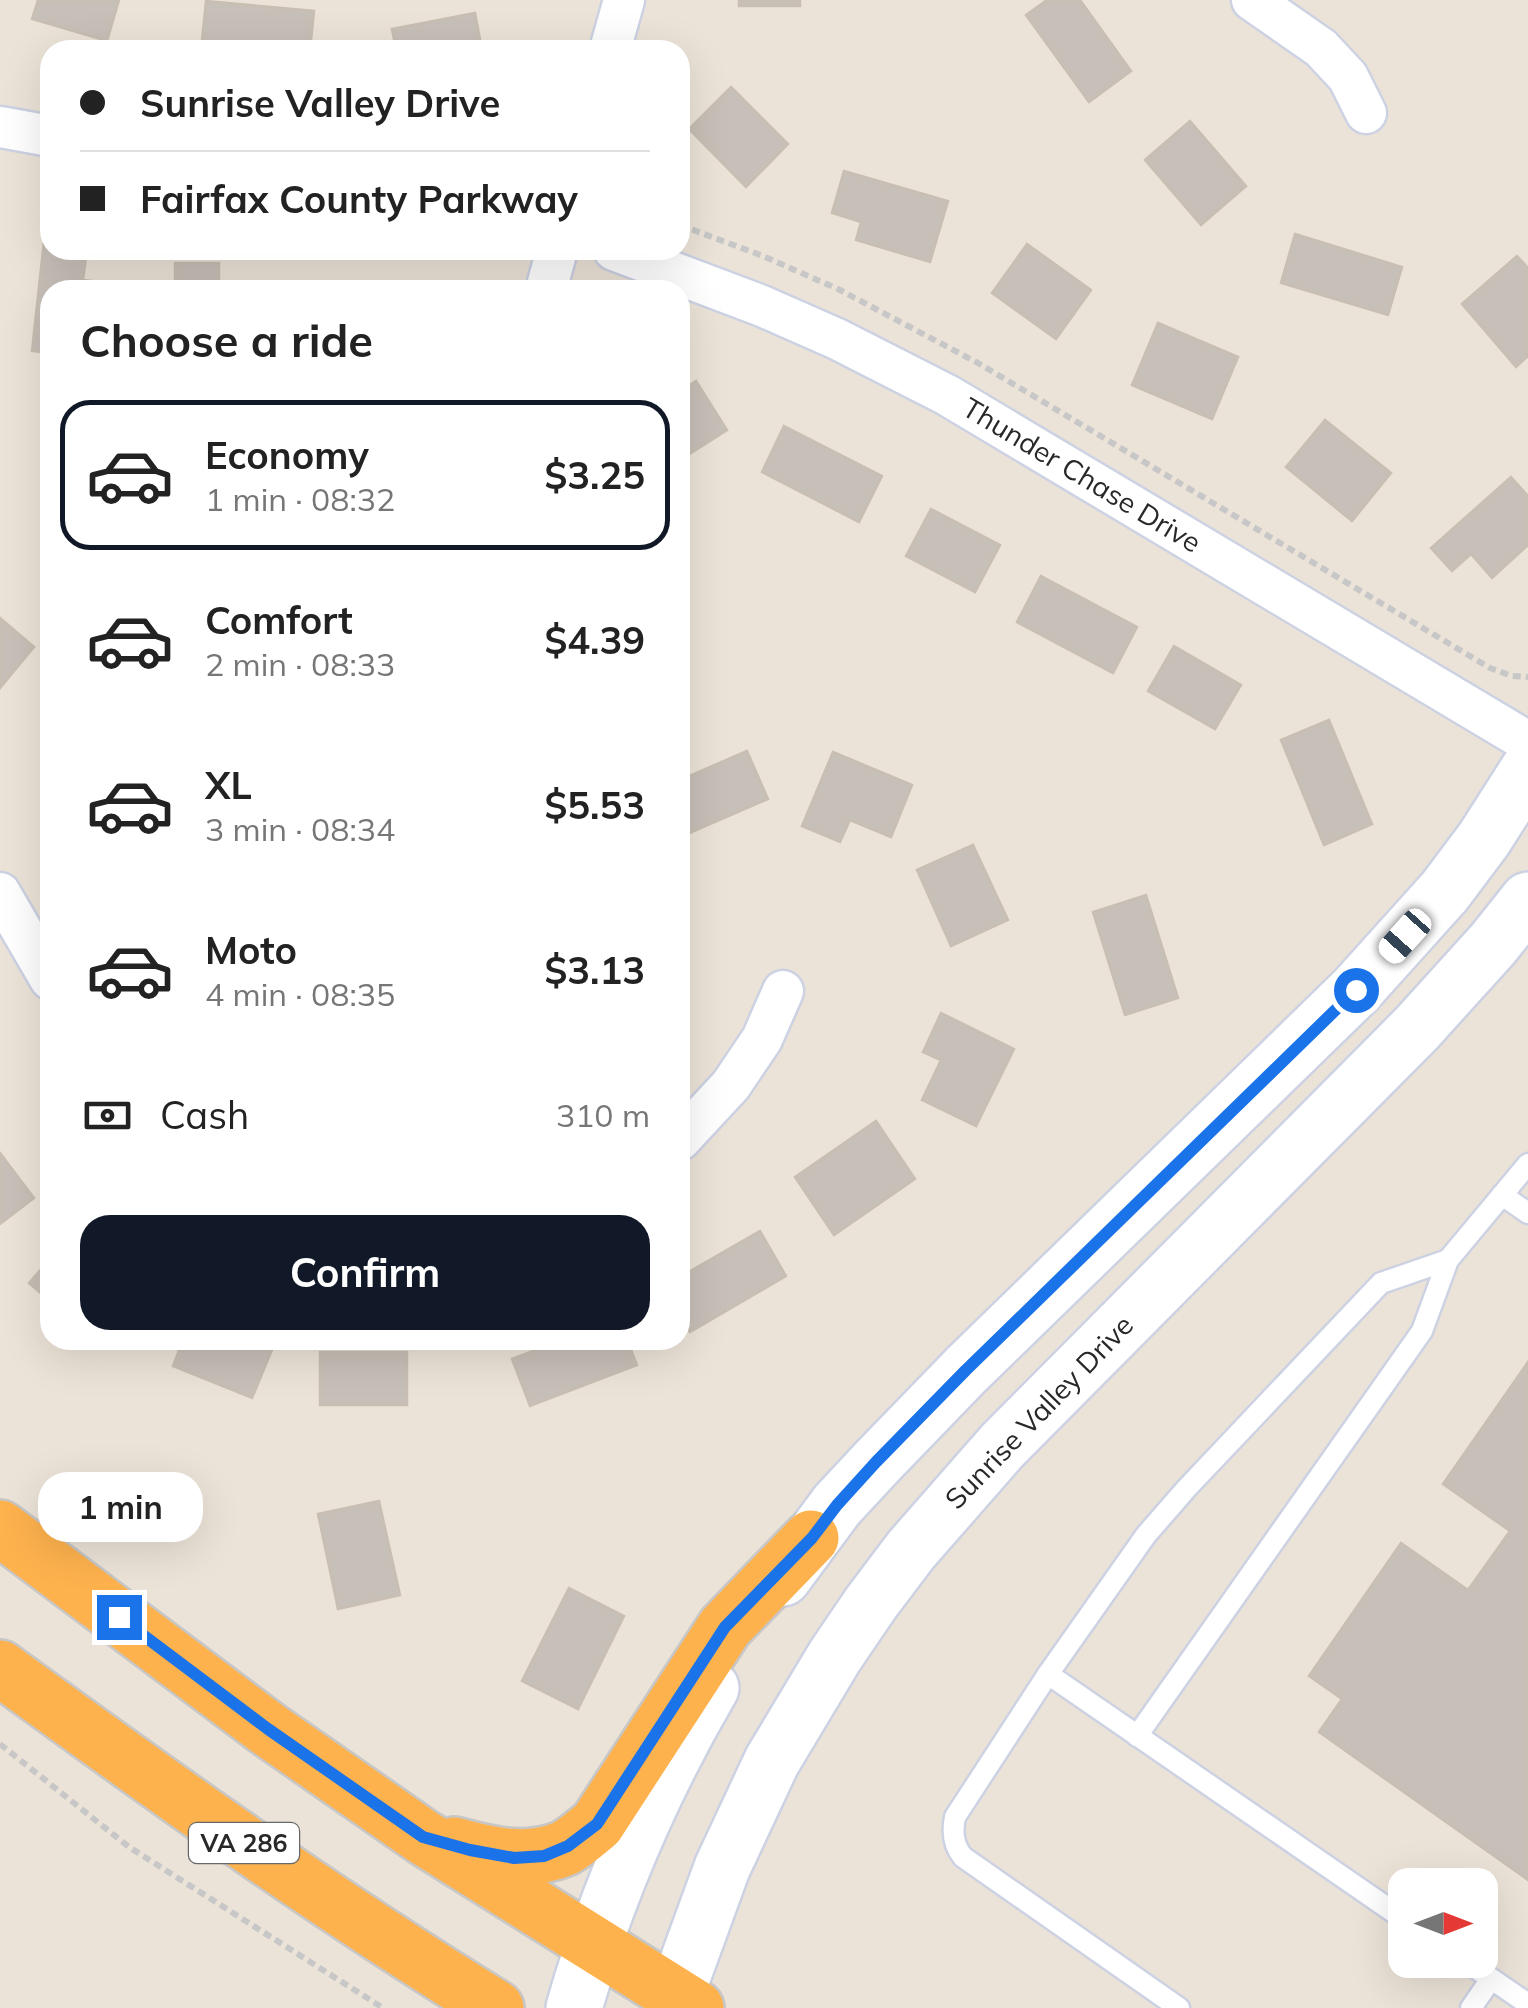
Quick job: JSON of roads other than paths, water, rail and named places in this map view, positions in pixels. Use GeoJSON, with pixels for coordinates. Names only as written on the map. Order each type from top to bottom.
{"type":"FeatureCollection","features":[{"type":"Feature","properties":{"kind":"highway"},"geometry":{"type":"LineString","coordinates":[[0,1528],[268,1729],[423,1837],[680,2004]]}},
{"type":"Feature","properties":{"kind":"highway"},"geometry":{"type":"LineString","coordinates":[[423,1837],[514,1858],[544,1856],[568,1846],[597,1824],[725,1627],[812,1538]]}},
{"type":"Feature","properties":{"kind":"highway","name":"VA 286"},"geometry":{"type":"LineString","coordinates":[[0,1668],[303,1884],[496,2008]]}},
{"type":"Feature","properties":{"kind":"main road"},"geometry":{"type":"LineString","coordinates":[[574,2008],[592,1944],[633,1839],[693,1718],[751,1622],[837,1505],[966,1370],[1356,990],[1445,891],[1528,770]]}},
{"type":"Feature","properties":{"kind":"main road","name":"Sunrise Valley Drive"},"geometry":{"type":"LineString","coordinates":[[680,2004],[722,1868],[772,1761],[836,1656],[911,1550],[1002,1446],[1417,1028],[1494,944],[1528,900]]}},
{"type":"Feature","properties":{"kind":"street"},"geometry":{"type":"LineString","coordinates":[[613,40],[624,0]]}},
{"type":"Feature","properties":{"kind":"street"},"geometry":{"type":"LineString","coordinates":[[1252,0],[1321,48],[1348,77],[1366,113]]}},
{"type":"Feature","properties":{"kind":"street"},"geometry":{"type":"LineString","coordinates":[[0,127],[40,134]]}},
{"type":"Feature","properties":{"kind":"street","name":"Thunder Chase Drive"},"geometry":{"type":"LineString","coordinates":[[640,260],[837,339],[947,395],[1528,742]]}},
{"type":"Feature","properties":{"kind":"street"},"geometry":{"type":"LineString","coordinates":[[0,892],[40,956]]}},
{"type":"Feature","properties":{"kind":"street"},"geometry":{"type":"LineString","coordinates":[[690,1129],[732,1085],[762,1038],[783,991]]}},
{"type":"Feature","properties":{"kind":"lane"},"geometry":{"type":"LineString","coordinates":[[1138,1736],[1422,1331],[1448,1260],[1528,1164]]}},
{"type":"Feature","properties":{"kind":"lane"},"geometry":{"type":"LineString","coordinates":[[1502,1195],[1528,1213]]}},
{"type":"Feature","properties":{"kind":"lane"},"geometry":{"type":"LineString","coordinates":[[1179,2008],[963,1857],[956,1849],[955,1817],[1048,1674],[1166,1512],[1381,1284],[1448,1260]]}},
{"type":"Feature","properties":{"kind":"lane"},"geometry":{"type":"LineString","coordinates":[[1048,1674],[1388,1908]]}},
{"type":"Feature","properties":{"kind":"lane"},"geometry":{"type":"LineString","coordinates":[[1471,2008],[1491,1979],[1528,2004]]}}]}
